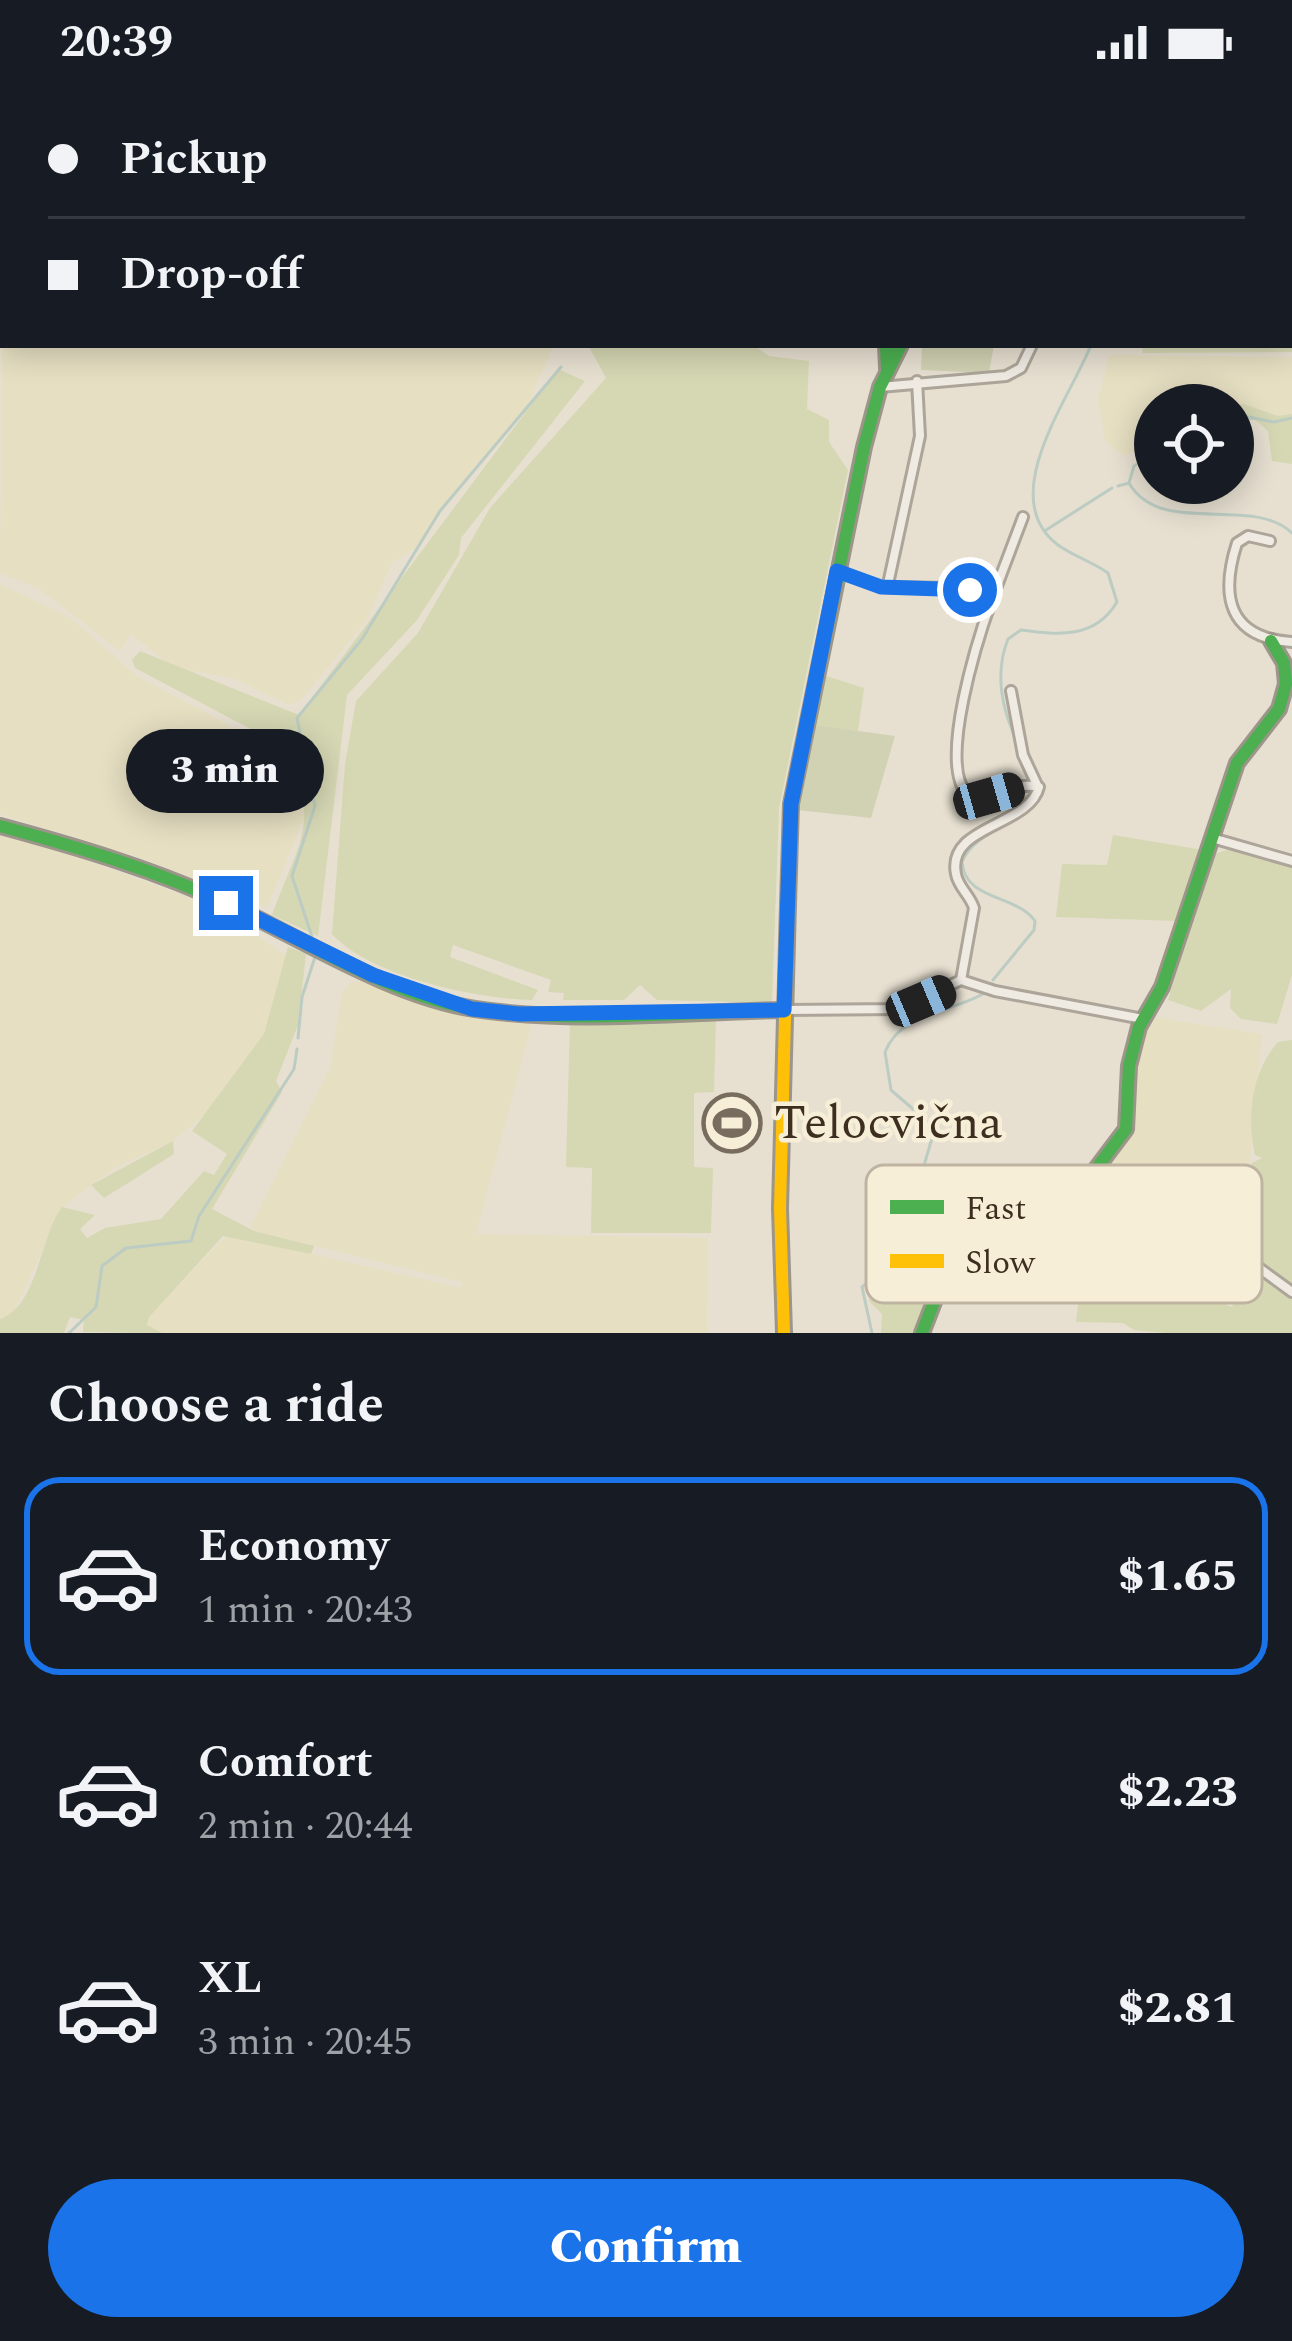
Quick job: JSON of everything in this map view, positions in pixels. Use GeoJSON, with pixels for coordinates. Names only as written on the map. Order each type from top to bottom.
{"type":"FeatureCollection","features":[{"type":"Feature","properties":{"kind":"street"},"geometry":{"type":"LineString","coordinates":[[886,348],[887,371]]}},
{"type":"Feature","properties":{"kind":"street"},"geometry":{"type":"LineString","coordinates":[[784,1333],[780,1208],[791,804],[837,571],[880,387],[899,348]]}},
{"type":"Feature","properties":{"kind":"street"},"geometry":{"type":"LineString","coordinates":[[880,387],[1006,376],[1021,368],[1031,348]]}},
{"type":"Feature","properties":{"kind":"street"},"geometry":{"type":"LineString","coordinates":[[888,584],[920,436],[917,381]]}},
{"type":"Feature","properties":{"kind":"street"},"geometry":{"type":"LineString","coordinates":[[1023,517],[992,599],[956,725],[960,784],[967,794],[989,796],[1037,785]]}},
{"type":"Feature","properties":{"kind":"street"},"geometry":{"type":"LineString","coordinates":[[1270,541],[1249,536],[1237,543],[1227,597],[1240,622],[1271,640],[1292,642]]}},
{"type":"Feature","properties":{"kind":"street"},"geometry":{"type":"LineString","coordinates":[[837,571],[881,587],[958,588],[992,599]]}},
{"type":"Feature","properties":{"kind":"street"},"geometry":{"type":"LineString","coordinates":[[1101,1165],[1126,1129],[1129,1066],[1143,1018],[1162,987],[1237,763],[1279,709],[1286,684],[1284,663],[1271,640]]}},
{"type":"Feature","properties":{"kind":"street"},"geometry":{"type":"LineString","coordinates":[[961,980],[974,908],[957,880],[958,854],[971,838],[1028,809],[1037,785],[1011,691]]}},
{"type":"Feature","properties":{"kind":"street"},"geometry":{"type":"LineString","coordinates":[[0,826],[69,845],[226,903],[373,975],[472,1009],[519,1014],[899,1009],[961,980],[995,992],[1143,1018]]}},
{"type":"Feature","properties":{"kind":"street"},"geometry":{"type":"LineString","coordinates":[[1212,838],[1292,861]]}},
{"type":"Feature","properties":{"kind":"street"},"geometry":{"type":"LineString","coordinates":[[1262,1270],[1292,1292]]}},
{"type":"Feature","properties":{"kind":"street"},"geometry":{"type":"LineString","coordinates":[[922,1333],[931,1303]]}},
{"type":"Feature","properties":{"kind":"shaded area"},"geometry":{"type":"Polygon","coordinates":[[[2,348],[553,348],[526,409],[473,468],[417,547],[392,563],[366,621],[301,700],[289,705],[233,678],[174,668],[131,634],[120,651],[39,589],[0,573],[2,348]]]}},
{"type":"Feature","properties":{"kind":"shaded area"},"geometry":{"type":"Polygon","coordinates":[[[1109,355],[1292,357],[1292,414],[1278,416],[1254,408],[1254,384],[1134,384],[1134,451],[1124,456],[1105,440],[1098,400],[1109,355]]]}},
{"type":"Feature","properties":{"kind":"shaded area"},"geometry":{"type":"Polygon","coordinates":[[[0,584],[69,617],[137,676],[260,742],[295,770],[303,783],[306,814],[267,908],[141,858],[0,814],[0,584]]]}},
{"type":"Feature","properties":{"kind":"shaded area"},"geometry":{"type":"Polygon","coordinates":[[[0,835],[67,853],[219,908],[287,957],[264,1034],[213,1107],[173,1141],[113,1169],[62,1207],[14,1312],[0,1319],[0,835]]]}},
{"type":"Feature","properties":{"kind":"shaded area"},"geometry":{"type":"Polygon","coordinates":[[[360,981],[467,1015],[526,1021],[531,1027],[476,1234],[708,1238],[707,1333],[162,1333],[150,1328],[147,1320],[156,1308],[227,1235],[462,1288],[462,1282],[254,1231],[251,1226],[330,1068],[342,993],[349,983],[360,981]]]}},
{"type":"Feature","properties":{"kind":"shaded area"},"geometry":{"type":"Polygon","coordinates":[[[1151,1017],[1262,1034],[1249,1165],[1112,1165],[1126,1138],[1134,1051],[1151,1017]]]}},
{"type":"Feature","properties":{"kind":"green space"},"geometry":{"type":"Polygon","coordinates":[[[590,348],[757,348],[769,356],[809,361],[807,409],[829,420],[829,442],[848,470],[779,808],[772,1003],[657,1000],[640,985],[624,1000],[563,1000],[564,993],[548,992],[551,980],[453,945],[450,957],[538,990],[532,1000],[482,995],[397,973],[349,949],[332,934],[345,764],[356,701],[418,633],[490,508],[606,378],[590,348]]]}},
{"type":"Feature","properties":{"kind":"green space"},"geometry":{"type":"Polygon","coordinates":[[[922,348],[993,348],[989,373],[921,370],[922,348]]]}},
{"type":"Feature","properties":{"kind":"green space"},"geometry":{"type":"Polygon","coordinates":[[[1143,348],[1292,348],[1292,352],[1142,353],[1143,348]]]}},
{"type":"Feature","properties":{"kind":"green space"},"geometry":{"type":"Polygon","coordinates":[[[558,369],[585,381],[461,538],[459,555],[417,620],[347,695],[318,936],[272,915],[298,849],[304,815],[287,748],[135,668],[132,660],[140,651],[299,715],[558,369]]]}},
{"type":"Feature","properties":{"kind":"green space"},"geometry":{"type":"Polygon","coordinates":[[[1254,408],[1278,416],[1292,414],[1292,464],[1272,461],[1268,431],[1255,420],[1254,408]]]}},
{"type":"Feature","properties":{"kind":"green space"},"geometry":{"type":"Polygon","coordinates":[[[823,675],[864,688],[858,731],[814,725],[823,675]]]}},
{"type":"Feature","properties":{"kind":"green space"},"geometry":{"type":"Polygon","coordinates":[[[814,725],[895,736],[871,818],[797,810],[814,725]]]}},
{"type":"Feature","properties":{"kind":"green space"},"geometry":{"type":"Polygon","coordinates":[[[1113,835],[1203,850],[1178,921],[1056,917],[1062,864],[1107,865],[1113,835]]]}},
{"type":"Feature","properties":{"kind":"green space"},"geometry":{"type":"Polygon","coordinates":[[[1230,849],[1292,866],[1292,975],[1277,1024],[1241,1019],[1230,1008],[1231,989],[1201,1011],[1168,1000],[1211,855],[1230,849]]]}},
{"type":"Feature","properties":{"kind":"green space"},"geometry":{"type":"Polygon","coordinates":[[[288,947],[306,954],[298,1025],[276,1081],[282,1092],[212,1209],[254,1231],[314,1246],[311,1254],[223,1236],[149,1317],[147,1325],[162,1333],[83,1332],[84,1320],[70,1317],[64,1333],[0,1333],[0,1319],[13,1312],[31,1285],[62,1207],[95,1215],[80,1229],[87,1238],[105,1228],[161,1219],[204,1171],[214,1175],[227,1154],[192,1131],[264,1034],[288,947]]]}},
{"type":"Feature","properties":{"kind":"green space"},"geometry":{"type":"Polygon","coordinates":[[[716,1018],[714,1092],[694,1093],[694,1167],[713,1168],[711,1233],[591,1233],[592,1168],[566,1167],[570,1019],[716,1018]]]}},
{"type":"Feature","properties":{"kind":"green space"},"geometry":{"type":"Polygon","coordinates":[[[1292,1040],[1292,1286],[1262,1264],[1262,1165],[1252,1165],[1262,1158],[1255,1155],[1253,1095],[1262,1066],[1278,1042],[1292,1040]]]}},
{"type":"Feature","properties":{"kind":"green space"},"geometry":{"type":"Polygon","coordinates":[[[173,1141],[174,1154],[104,1198],[91,1185],[173,1141]]]}},
{"type":"Feature","properties":{"kind":"green space"},"geometry":{"type":"Polygon","coordinates":[[[1262,1275],[1292,1298],[1292,1333],[1165,1333],[1134,1330],[1123,1323],[1076,1322],[1078,1303],[1222,1303],[1232,1307],[1233,1303],[1262,1303],[1262,1275]]]}},
{"type":"Feature","properties":{"kind":"green space"},"geometry":{"type":"Polygon","coordinates":[[[871,1303],[925,1303],[914,1333],[881,1333],[882,1314],[871,1303]]]}},
{"type":"Feature","properties":{"kind":"waterway"},"geometry":{"type":"LineString","coordinates":[[1019,745],[1002,693],[1001,666],[1008,639],[1021,630],[1062,633],[1087,628],[1117,602],[1108,573],[1058,545],[1040,525],[1033,501],[1043,446],[1090,348]]}},
{"type":"Feature","properties":{"kind":"waterway"},"geometry":{"type":"LineString","coordinates":[[314,943],[292,876],[315,806],[297,718],[362,639],[440,511],[561,367]]}},
{"type":"Feature","properties":{"kind":"waterway"},"geometry":{"type":"LineString","coordinates":[[1254,418],[1274,422],[1292,418]]}},
{"type":"Feature","properties":{"kind":"waterway"},"geometry":{"type":"LineString","coordinates":[[1118,486],[1129,483],[1134,466]]}},
{"type":"Feature","properties":{"kind":"waterway"},"geometry":{"type":"LineString","coordinates":[[1129,483],[1162,509],[1254,516],[1292,533]]}},
{"type":"Feature","properties":{"kind":"waterway"},"geometry":{"type":"LineString","coordinates":[[1046,530],[1112,488]]}},
{"type":"Feature","properties":{"kind":"waterway"},"geometry":{"type":"LineString","coordinates":[[993,980],[1034,930],[1035,921],[1027,912],[972,884],[962,862],[978,841],[1035,804],[1043,792],[1031,763]]}},
{"type":"Feature","properties":{"kind":"waterway"},"geometry":{"type":"LineString","coordinates":[[298,1038],[302,997],[316,954]]}},
{"type":"Feature","properties":{"kind":"waterway"},"geometry":{"type":"LineString","coordinates":[[924,1165],[935,1128],[891,1090],[885,1052],[893,1038],[916,1020],[986,992]]}},
{"type":"Feature","properties":{"kind":"waterway"},"geometry":{"type":"LineString","coordinates":[[69,1333],[96,1307],[102,1266],[126,1248],[191,1241],[199,1216],[294,1069],[297,1049]]}},
{"type":"Feature","properties":{"kind":"waterway"},"geometry":{"type":"LineString","coordinates":[[866,1284],[862,1287],[872,1333]]}},
{"type":"Feature","properties":{"kind":"traffic: fast"},"geometry":{"type":"LineString","coordinates":[[886,348],[887,368]]}},
{"type":"Feature","properties":{"kind":"traffic: fast"},"geometry":{"type":"LineString","coordinates":[[788,904],[791,804],[864,447],[880,387],[900,348]]}},
{"type":"Feature","properties":{"kind":"traffic: fast"},"geometry":{"type":"LineString","coordinates":[[1099,1165],[1126,1129],[1129,1066],[1139,1027],[1162,987],[1237,763],[1279,709],[1286,684],[1284,663],[1271,641]]}},
{"type":"Feature","properties":{"kind":"traffic: fast"},"geometry":{"type":"LineString","coordinates":[[0,826],[176,882],[382,980],[444,1003],[551,1016],[784,1010]]}},
{"type":"Feature","properties":{"kind":"traffic: fast"},"geometry":{"type":"LineString","coordinates":[[922,1333],[934,1303]]}},
{"type":"Feature","properties":{"kind":"traffic: slow"},"geometry":{"type":"LineString","coordinates":[[784,1333],[780,1208],[788,904]]}},
{"type":"Feature","properties":{"kind":"place","name":"Telocvična"},"geometry":{"type":"Point","coordinates":[732,1123]}},
{"type":"Feature","properties":{"kind":"route"},"geometry":{"type":"LineString","coordinates":[[226,903],[373,975],[472,1009],[519,1014],[784,1010],[791,804],[837,571],[881,587],[915,584],[970,590]]}}]}
